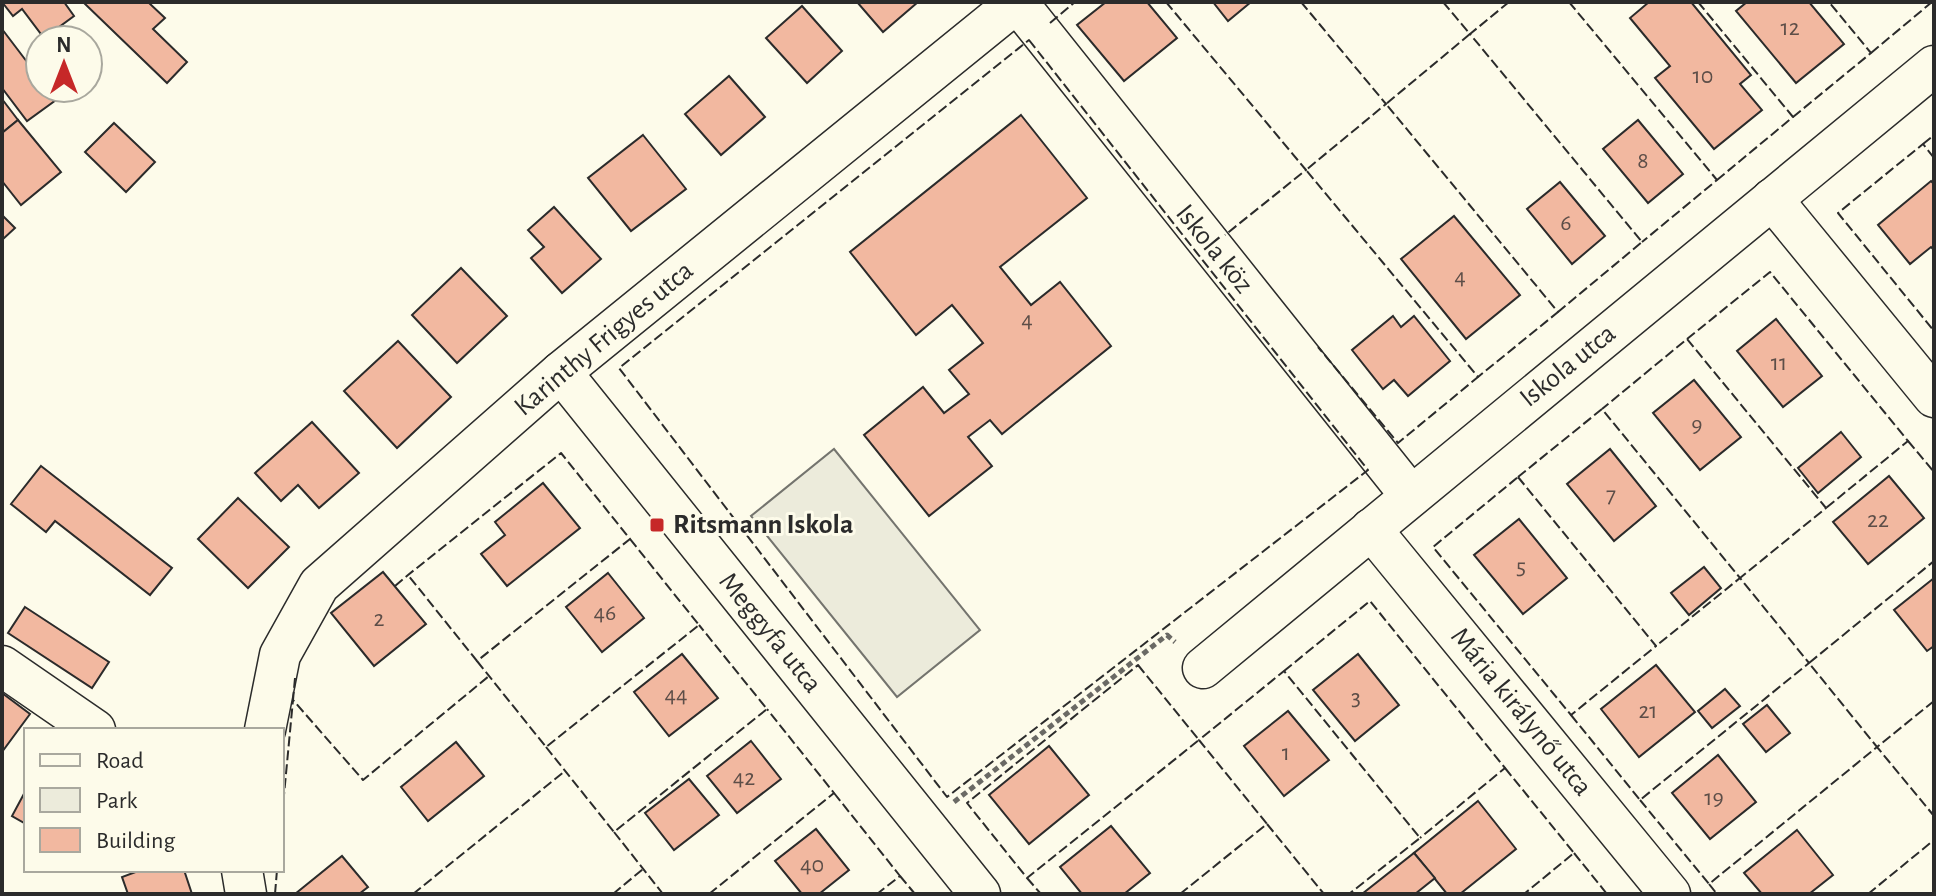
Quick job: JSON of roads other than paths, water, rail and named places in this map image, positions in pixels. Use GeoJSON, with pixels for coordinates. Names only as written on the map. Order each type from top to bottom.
{"type":"FeatureCollection","features":[{"type":"Feature","properties":{"kind":"street","name":"Karinthy Frigyes utca"},"geometry":{"type":"LineString","coordinates":[[265,728],[280,655],[319,585],[561,372],[1017,2]]}},
{"type":"Feature","properties":{"kind":"street","name":"Iskola köz"},"geometry":{"type":"LineString","coordinates":[[1017,2],[1411,496]]}},
{"type":"Feature","properties":{"kind":"street","name":"Iskola utca"},"geometry":{"type":"LineString","coordinates":[[1203,668],[1934,66]]}},
{"type":"Feature","properties":{"kind":"street"},"geometry":{"type":"LineString","coordinates":[[1772,199],[1934,397]]}},
{"type":"Feature","properties":{"kind":"street","name":"Meggyfa utca"},"geometry":{"type":"LineString","coordinates":[[561,372],[980,894]]}},
{"type":"Feature","properties":{"kind":"street","name":"Mária királynő utca"},"geometry":{"type":"LineString","coordinates":[[1371,529],[1670,894]]}},
{"type":"Feature","properties":{"kind":"street"},"geometry":{"type":"LineString","coordinates":[[2,666],[92,728]]}},
{"type":"Feature","properties":{"kind":"street"},"geometry":{"type":"LineString","coordinates":[[242,872],[246,894]]}},
{"type":"Feature","properties":{"kind":"place","name":"Ritsmann Iskola"},"geometry":{"type":"Point","coordinates":[657,525]}}]}
